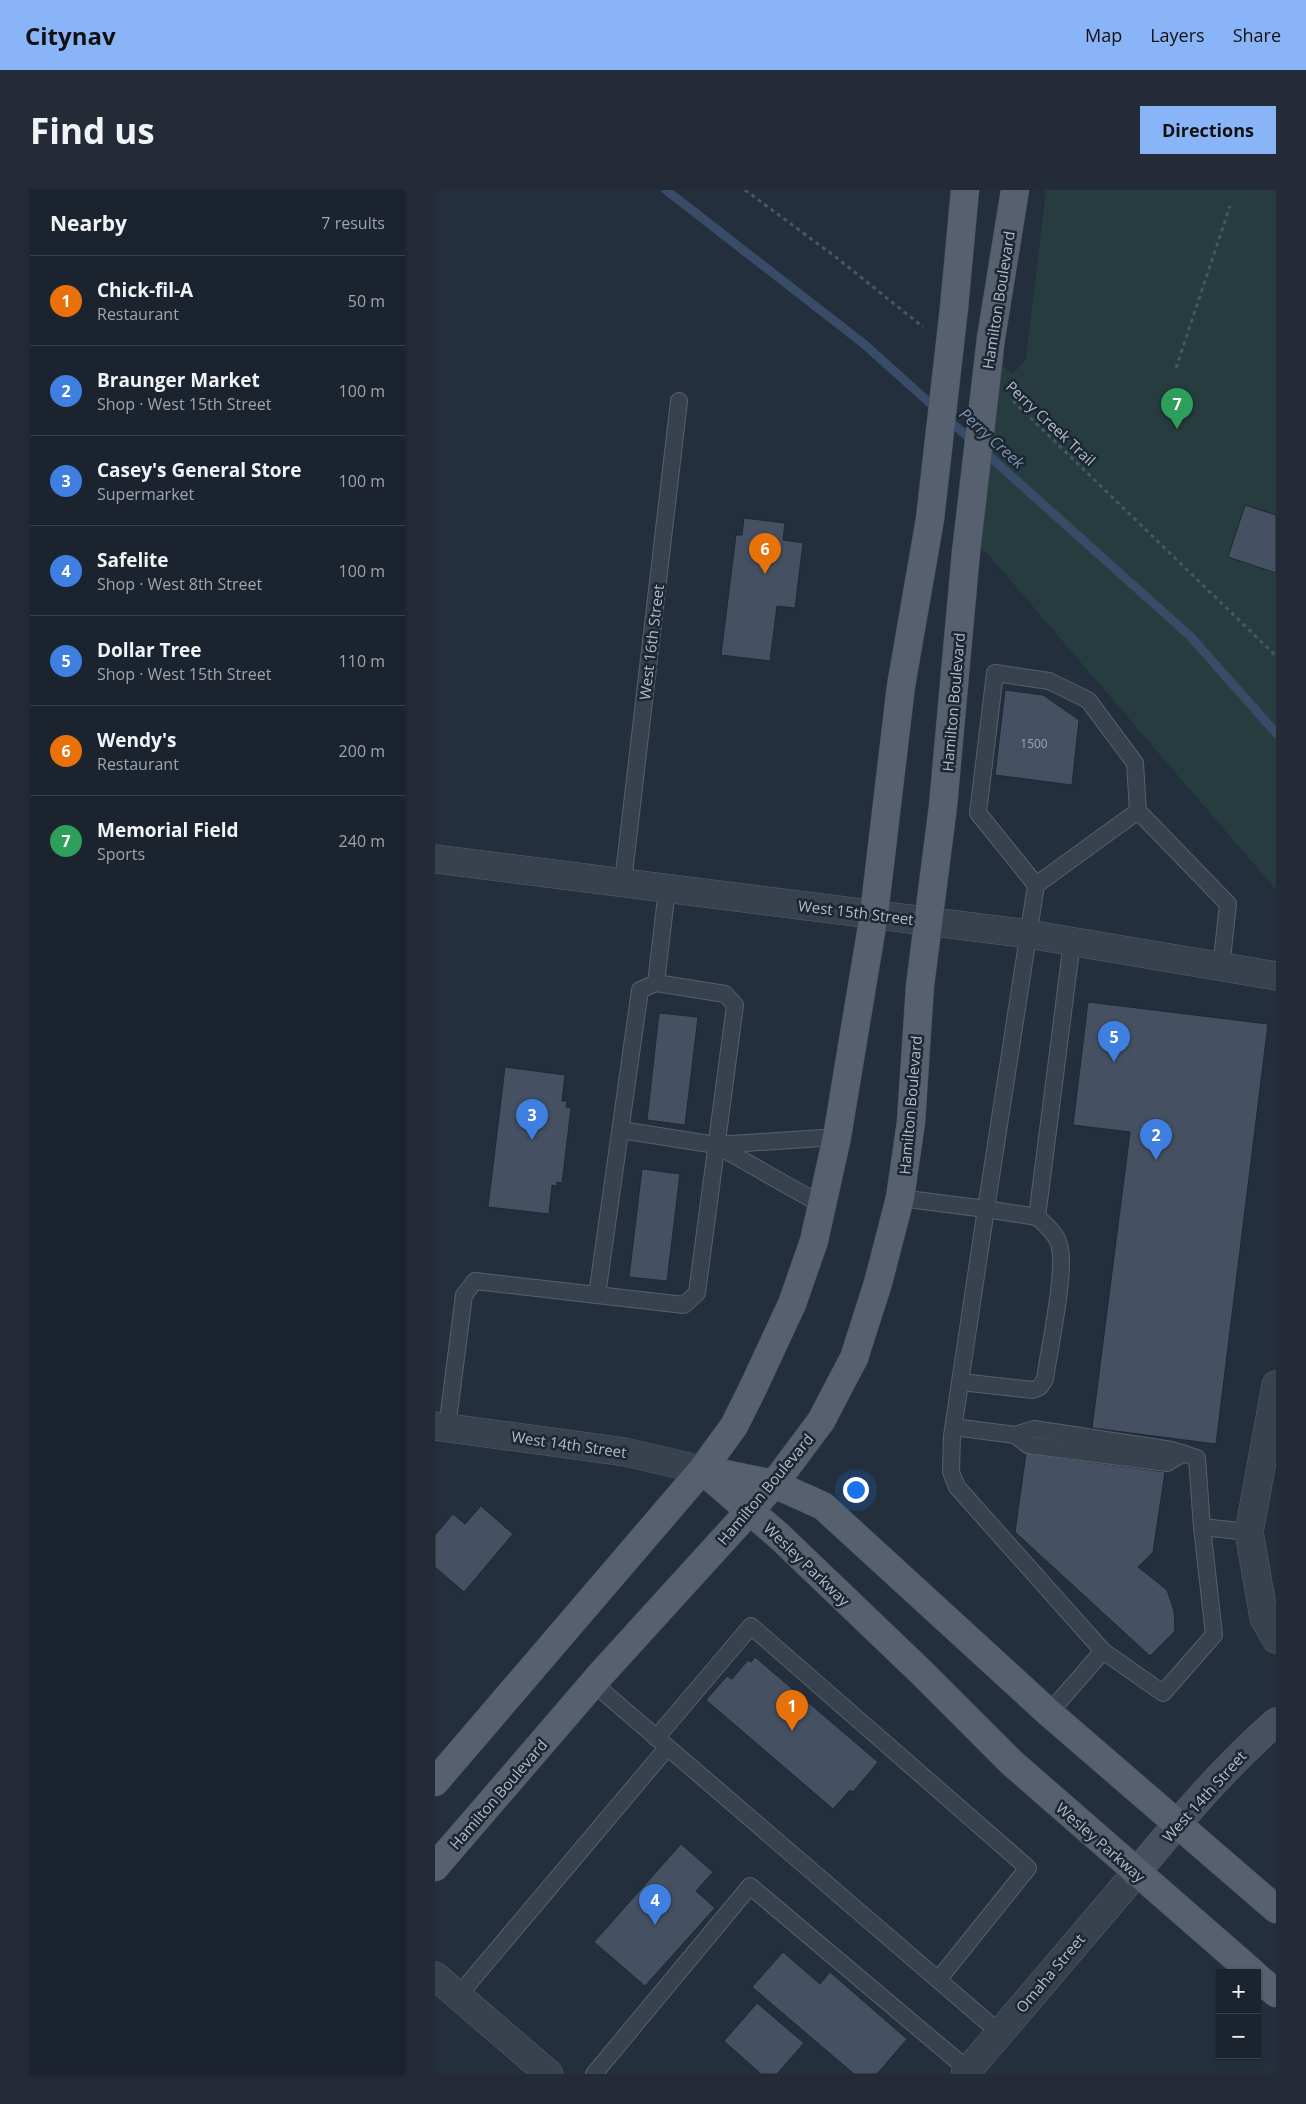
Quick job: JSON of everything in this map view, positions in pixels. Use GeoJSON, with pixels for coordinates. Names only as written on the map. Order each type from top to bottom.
{"type":"FeatureCollection","features":[{"type":"Feature","properties":{"kind":"main road"},"geometry":{"type":"LineString","coordinates":[[435,1782],[702,1470],[734,1426],[792,1304],[814,1241],[837,1137],[874,914],[901,686],[930,519],[965,190]]}},
{"type":"Feature","properties":{"kind":"main road","name":"Hamilton Boulevard"},"geometry":{"type":"LineString","coordinates":[[435,1867],[593,1683],[774,1484],[821,1421],[853,1358],[878,1283],[900,1198],[911,1122],[920,986],[943,806],[967,552],[991,338],[1015,190]]}},
{"type":"Feature","properties":{"kind":"main road"},"geometry":{"type":"LineString","coordinates":[[702,1470],[774,1484],[823,1506],[1049,1713],[1276,1909]]}},
{"type":"Feature","properties":{"kind":"main road","name":"Wesley Parkway"},"geometry":{"type":"LineString","coordinates":[[702,1470],[750,1510],[921,1672],[1012,1763],[1248,1969]]}},
{"type":"Feature","properties":{"kind":"main road","name":"West 14th Street"},"geometry":{"type":"LineString","coordinates":[[1136,1873],[1252,1742],[1276,1722]]}},
{"type":"Feature","properties":{"kind":"main road"},"geometry":{"type":"LineString","coordinates":[[1261,1980],[1276,1993]]}},
{"type":"Feature","properties":{"kind":"street","name":"West 15th Street"},"geometry":{"type":"LineString","coordinates":[[435,859],[1028,934],[1276,976]]}},
{"type":"Feature","properties":{"kind":"street"},"geometry":{"type":"LineString","coordinates":[[1276,1385],[1249,1532],[1264,1618],[1276,1639]]}},
{"type":"Feature","properties":{"kind":"street","name":"West 14th Street"},"geometry":{"type":"LineString","coordinates":[[441,1427],[625,1452],[702,1470]]}},
{"type":"Feature","properties":{"kind":"street","name":"Omaha Street"},"geometry":{"type":"LineString","coordinates":[[969,2073],[1000,2032],[1136,1873]]}},
{"type":"Feature","properties":{"kind":"street"},"geometry":{"type":"LineString","coordinates":[[435,1976],[549,2074]]}},
{"type":"Feature","properties":{"kind":"lane","name":"West 16th Street"},"geometry":{"type":"LineString","coordinates":[[623,882],[679,401]]}},
{"type":"Feature","properties":{"kind":"lane"},"geometry":{"type":"LineString","coordinates":[[1035,885],[978,814],[995,673],[1049,681],[1088,700],[1135,763],[1138,812],[1228,904],[1221,968]]}},
{"type":"Feature","properties":{"kind":"lane"},"geometry":{"type":"LineString","coordinates":[[955,1427],[1015,1435],[1034,1429],[1173,1450],[1197,1458],[1202,1527],[1214,1635],[1163,1693],[1103,1650],[957,1487],[951,1472],[951,1449],[1035,885],[1138,812]]}},
{"type":"Feature","properties":{"kind":"lane"},"geometry":{"type":"LineString","coordinates":[[656,984],[667,889]]}},
{"type":"Feature","properties":{"kind":"lane"},"geometry":{"type":"LineString","coordinates":[[1037,1217],[1072,942]]}},
{"type":"Feature","properties":{"kind":"lane"},"geometry":{"type":"LineString","coordinates":[[441,1427],[464,1295],[475,1281],[597,1296],[684,1305],[697,1293],[735,1005],[725,994],[656,984],[640,990],[597,1296]]}},
{"type":"Feature","properties":{"kind":"lane"},"geometry":{"type":"LineString","coordinates":[[621,1130],[717,1145],[837,1137]]}},
{"type":"Feature","properties":{"kind":"lane"},"geometry":{"type":"LineString","coordinates":[[717,1145],[822,1205]]}},
{"type":"Feature","properties":{"kind":"lane"},"geometry":{"type":"LineString","coordinates":[[900,1198],[1037,1217],[1052,1232],[1059,1244],[1061,1266],[1045,1379],[1040,1387],[1033,1390],[961,1382]]}},
{"type":"Feature","properties":{"kind":"lane"},"geometry":{"type":"LineString","coordinates":[[1202,1527],[1249,1532]]}},
{"type":"Feature","properties":{"kind":"lane"},"geometry":{"type":"LineString","coordinates":[[458,1996],[662,1743],[751,1626],[1028,1868],[939,1980]]}},
{"type":"Feature","properties":{"kind":"lane"},"geometry":{"type":"LineString","coordinates":[[1049,1713],[1103,1650]]}},
{"type":"Feature","properties":{"kind":"lane"},"geometry":{"type":"LineString","coordinates":[[593,1683],[1000,2032]]}},
{"type":"Feature","properties":{"kind":"lane"},"geometry":{"type":"LineString","coordinates":[[594,2074],[750,1886],[969,2073]]}},
{"type":"Feature","properties":{"kind":"path"},"geometry":{"type":"LineString","coordinates":[[745,190],[837,258],[930,334]]}},
{"type":"Feature","properties":{"kind":"path"},"geometry":{"type":"LineString","coordinates":[[1176,368],[1230,206]]}},
{"type":"Feature","properties":{"kind":"path","name":"Perry Creek Trail"},"geometry":{"type":"LineString","coordinates":[[1007,397],[1023,409],[1276,656]]}},
{"type":"Feature","properties":{"kind":"green space"},"geometry":{"type":"Polygon","coordinates":[[[1046,190],[1276,190],[1276,890],[987,553],[967,543],[985,351],[1013,374],[1026,359],[1046,190]]]}},
{"type":"Feature","properties":{"kind":"building"},"geometry":{"type":"Polygon","coordinates":[[[1245,505],[1276,515],[1276,573],[1228,557],[1245,505]]]}},
{"type":"Feature","properties":{"kind":"building"},"geometry":{"type":"Polygon","coordinates":[[[744,518],[785,523],[783,540],[803,543],[795,608],[777,606],[770,661],[721,655],[736,535],[742,535],[744,518]]]}},
{"type":"Feature","properties":{"kind":"building"},"geometry":{"type":"Polygon","coordinates":[[[1005,690],[1043,695],[1079,720],[1072,785],[995,775],[1005,690]]]}},
{"type":"Feature","properties":{"kind":"building"},"geometry":{"type":"Polygon","coordinates":[[[1088,1002],[1268,1024],[1216,1444],[1092,1428],[1130,1132],[1073,1125],[1088,1002]]]}},
{"type":"Feature","properties":{"kind":"building"},"geometry":{"type":"Polygon","coordinates":[[[659,1013],[698,1017],[685,1125],[647,1120],[659,1013]]]}},
{"type":"Feature","properties":{"kind":"building"},"geometry":{"type":"Polygon","coordinates":[[[505,1067],[565,1075],[562,1101],[567,1101],[566,1107],[571,1108],[562,1183],[557,1182],[557,1186],[552,1185],[549,1214],[488,1207],[505,1067]]]}},
{"type":"Feature","properties":{"kind":"building"},"geometry":{"type":"Polygon","coordinates":[[[642,1169],[680,1174],[667,1281],[629,1277],[642,1169]]]}},
{"type":"Feature","properties":{"kind":"building"},"geometry":{"type":"Polygon","coordinates":[[[1026,1453],[1165,1472],[1153,1552],[1138,1567],[1167,1590],[1174,1611],[1175,1631],[1150,1656],[1015,1532],[1026,1453]]]}},
{"type":"Feature","properties":{"kind":"building"},"geometry":{"type":"Polygon","coordinates":[[[481,1506],[513,1534],[464,1592],[435,1567],[435,1535],[453,1514],[465,1524],[481,1506]]]}},
{"type":"Feature","properties":{"kind":"building"},"geometry":{"type":"Polygon","coordinates":[[[755,1657],[878,1762],[853,1792],[850,1790],[833,1809],[706,1700],[727,1676],[732,1679],[748,1660],[751,1662],[755,1657]]]}},
{"type":"Feature","properties":{"kind":"building"},"geometry":{"type":"Polygon","coordinates":[[[681,1844],[713,1872],[696,1891],[715,1908],[645,1986],[594,1942],[681,1844]]]}},
{"type":"Feature","properties":{"kind":"building"},"geometry":{"type":"Polygon","coordinates":[[[783,1952],[820,1984],[830,1972],[907,2039],[877,2074],[854,2074],[752,1987],[783,1952]]]}},
{"type":"Feature","properties":{"kind":"building"},"geometry":{"type":"Polygon","coordinates":[[[757,2003],[804,2043],[777,2074],[761,2074],[724,2041],[757,2003]]]}},
{"type":"Feature","properties":{"kind":"waterway","name":"Perry Creek"},"geometry":{"type":"LineString","coordinates":[[666,190],[864,344],[1190,636],[1276,733]]}},
{"type":"Feature","properties":{"kind":"place","name":"Memorial Field"},"geometry":{"type":"Point","coordinates":[1177,429]}},
{"type":"Feature","properties":{"kind":"place","name":"Wendy's"},"geometry":{"type":"Point","coordinates":[765,574]}},
{"type":"Feature","properties":{"kind":"place","name":"Dollar Tree"},"geometry":{"type":"Point","coordinates":[1114,1062]}},
{"type":"Feature","properties":{"kind":"place","name":"Casey's General Store"},"geometry":{"type":"Point","coordinates":[532,1140]}},
{"type":"Feature","properties":{"kind":"place","name":"Braunger Market"},"geometry":{"type":"Point","coordinates":[1156,1160]}},
{"type":"Feature","properties":{"kind":"place","name":"Chick-fil-A"},"geometry":{"type":"Point","coordinates":[792,1731]}},
{"type":"Feature","properties":{"kind":"place","name":"Safelite"},"geometry":{"type":"Point","coordinates":[655,1925]}}]}
